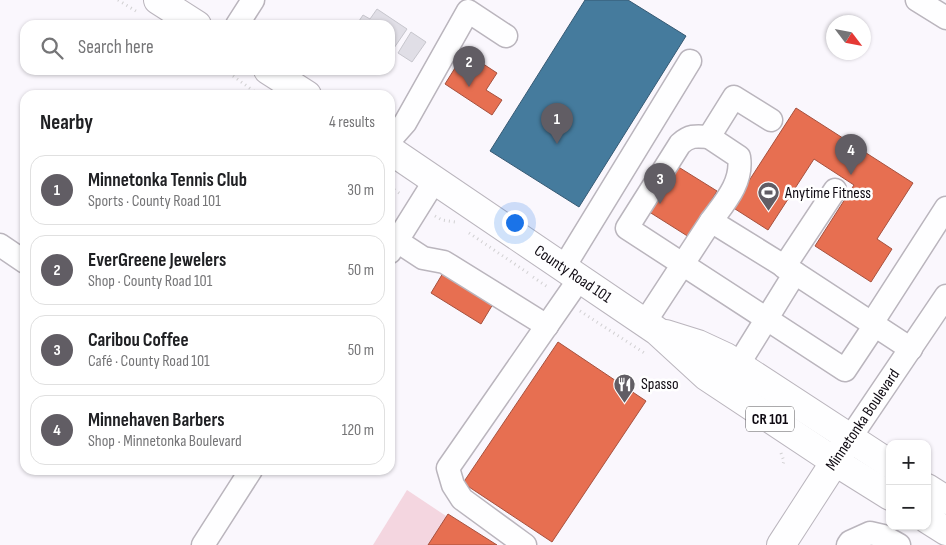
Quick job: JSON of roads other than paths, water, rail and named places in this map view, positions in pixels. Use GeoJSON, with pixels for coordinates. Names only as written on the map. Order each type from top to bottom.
{"type":"FeatureCollection","features":[{"type":"Feature","properties":{"kind":"main road"},"geometry":{"type":"LineString","coordinates":[[158,0],[189,20]]}},
{"type":"Feature","properties":{"kind":"main road"},"geometry":{"type":"LineString","coordinates":[[276,75],[299,90]]}},
{"type":"Feature","properties":{"kind":"main road","name":"County Road 101"},"geometry":{"type":"LineString","coordinates":[[395,153],[435,180],[570,282],[651,326],[698,344],[738,364],[886,461]]}},
{"type":"Feature","properties":{"kind":"main road","name":"County Road 101"},"geometry":{"type":"LineString","coordinates":[[651,326],[706,376],[886,494]]}},
{"type":"Feature","properties":{"kind":"main road","name":"Minnetonka Boulevard"},"geometry":{"type":"LineString","coordinates":[[781,545],[850,438]]}},
{"type":"Feature","properties":{"kind":"main road"},"geometry":{"type":"LineString","coordinates":[[931,491],[946,500]]}},
{"type":"Feature","properties":{"kind":"main road"},"geometry":{"type":"LineString","coordinates":[[931,522],[946,531]]}},
{"type":"Feature","properties":{"kind":"street"},"geometry":{"type":"LineString","coordinates":[[240,20],[253,0]]}},
{"type":"Feature","properties":{"kind":"street"},"geometry":{"type":"LineString","coordinates":[[917,0],[946,18]]}},
{"type":"Feature","properties":{"kind":"street"},"geometry":{"type":"LineString","coordinates":[[395,134],[405,123],[468,11],[506,36]]}},
{"type":"Feature","properties":{"kind":"street"},"geometry":{"type":"LineString","coordinates":[[519,540],[462,499],[453,485],[448,468],[547,326],[690,60]]}},
{"type":"Feature","properties":{"kind":"street"},"geometry":{"type":"LineString","coordinates":[[709,137],[734,97],[771,120]]}},
{"type":"Feature","properties":{"kind":"street"},"geometry":{"type":"LineString","coordinates":[[651,326],[683,264],[732,191],[740,167],[739,157],[709,137],[696,136],[686,138],[680,144],[627,228],[683,264],[845,370],[946,208]]}},
{"type":"Feature","properties":{"kind":"street"},"geometry":{"type":"LineString","coordinates":[[395,243],[435,180]]}},
{"type":"Feature","properties":{"kind":"street"},"geometry":{"type":"LineString","coordinates":[[738,364],[766,319],[789,270],[836,190]]}},
{"type":"Feature","properties":{"kind":"street"},"geometry":{"type":"LineString","coordinates":[[711,221],[911,349]]}},
{"type":"Feature","properties":{"kind":"street"},"geometry":{"type":"LineString","coordinates":[[0,245],[20,259]]}},
{"type":"Feature","properties":{"kind":"street"},"geometry":{"type":"LineString","coordinates":[[395,247],[423,258],[444,262],[547,326]]}},
{"type":"Feature","properties":{"kind":"street","name":"Minnetonka Boulevard"},"geometry":{"type":"LineString","coordinates":[[850,438],[946,296]]}},
{"type":"Feature","properties":{"kind":"street"},"geometry":{"type":"LineString","coordinates":[[203,545],[249,475]]}},
{"type":"Feature","properties":{"kind":"street"},"geometry":{"type":"LineString","coordinates":[[848,545],[850,542],[870,533],[883,536],[899,545]]}},
{"type":"Feature","properties":{"kind":"place","name":"EverGreene Jewelers"},"geometry":{"type":"Point","coordinates":[469,87]}},
{"type":"Feature","properties":{"kind":"place","name":"Minnetonka Tennis Club"},"geometry":{"type":"Point","coordinates":[557,144]}},
{"type":"Feature","properties":{"kind":"place","name":"Minnehaven Barbers"},"geometry":{"type":"Point","coordinates":[851,175]}},
{"type":"Feature","properties":{"kind":"place","name":"Caribou Coffee"},"geometry":{"type":"Point","coordinates":[660,204]}},
{"type":"Feature","properties":{"kind":"place","name":"Anytime Fitness"},"geometry":{"type":"Point","coordinates":[769,212]}},
{"type":"Feature","properties":{"kind":"place","name":"Spasso"},"geometry":{"type":"Point","coordinates":[625,403]}}]}
